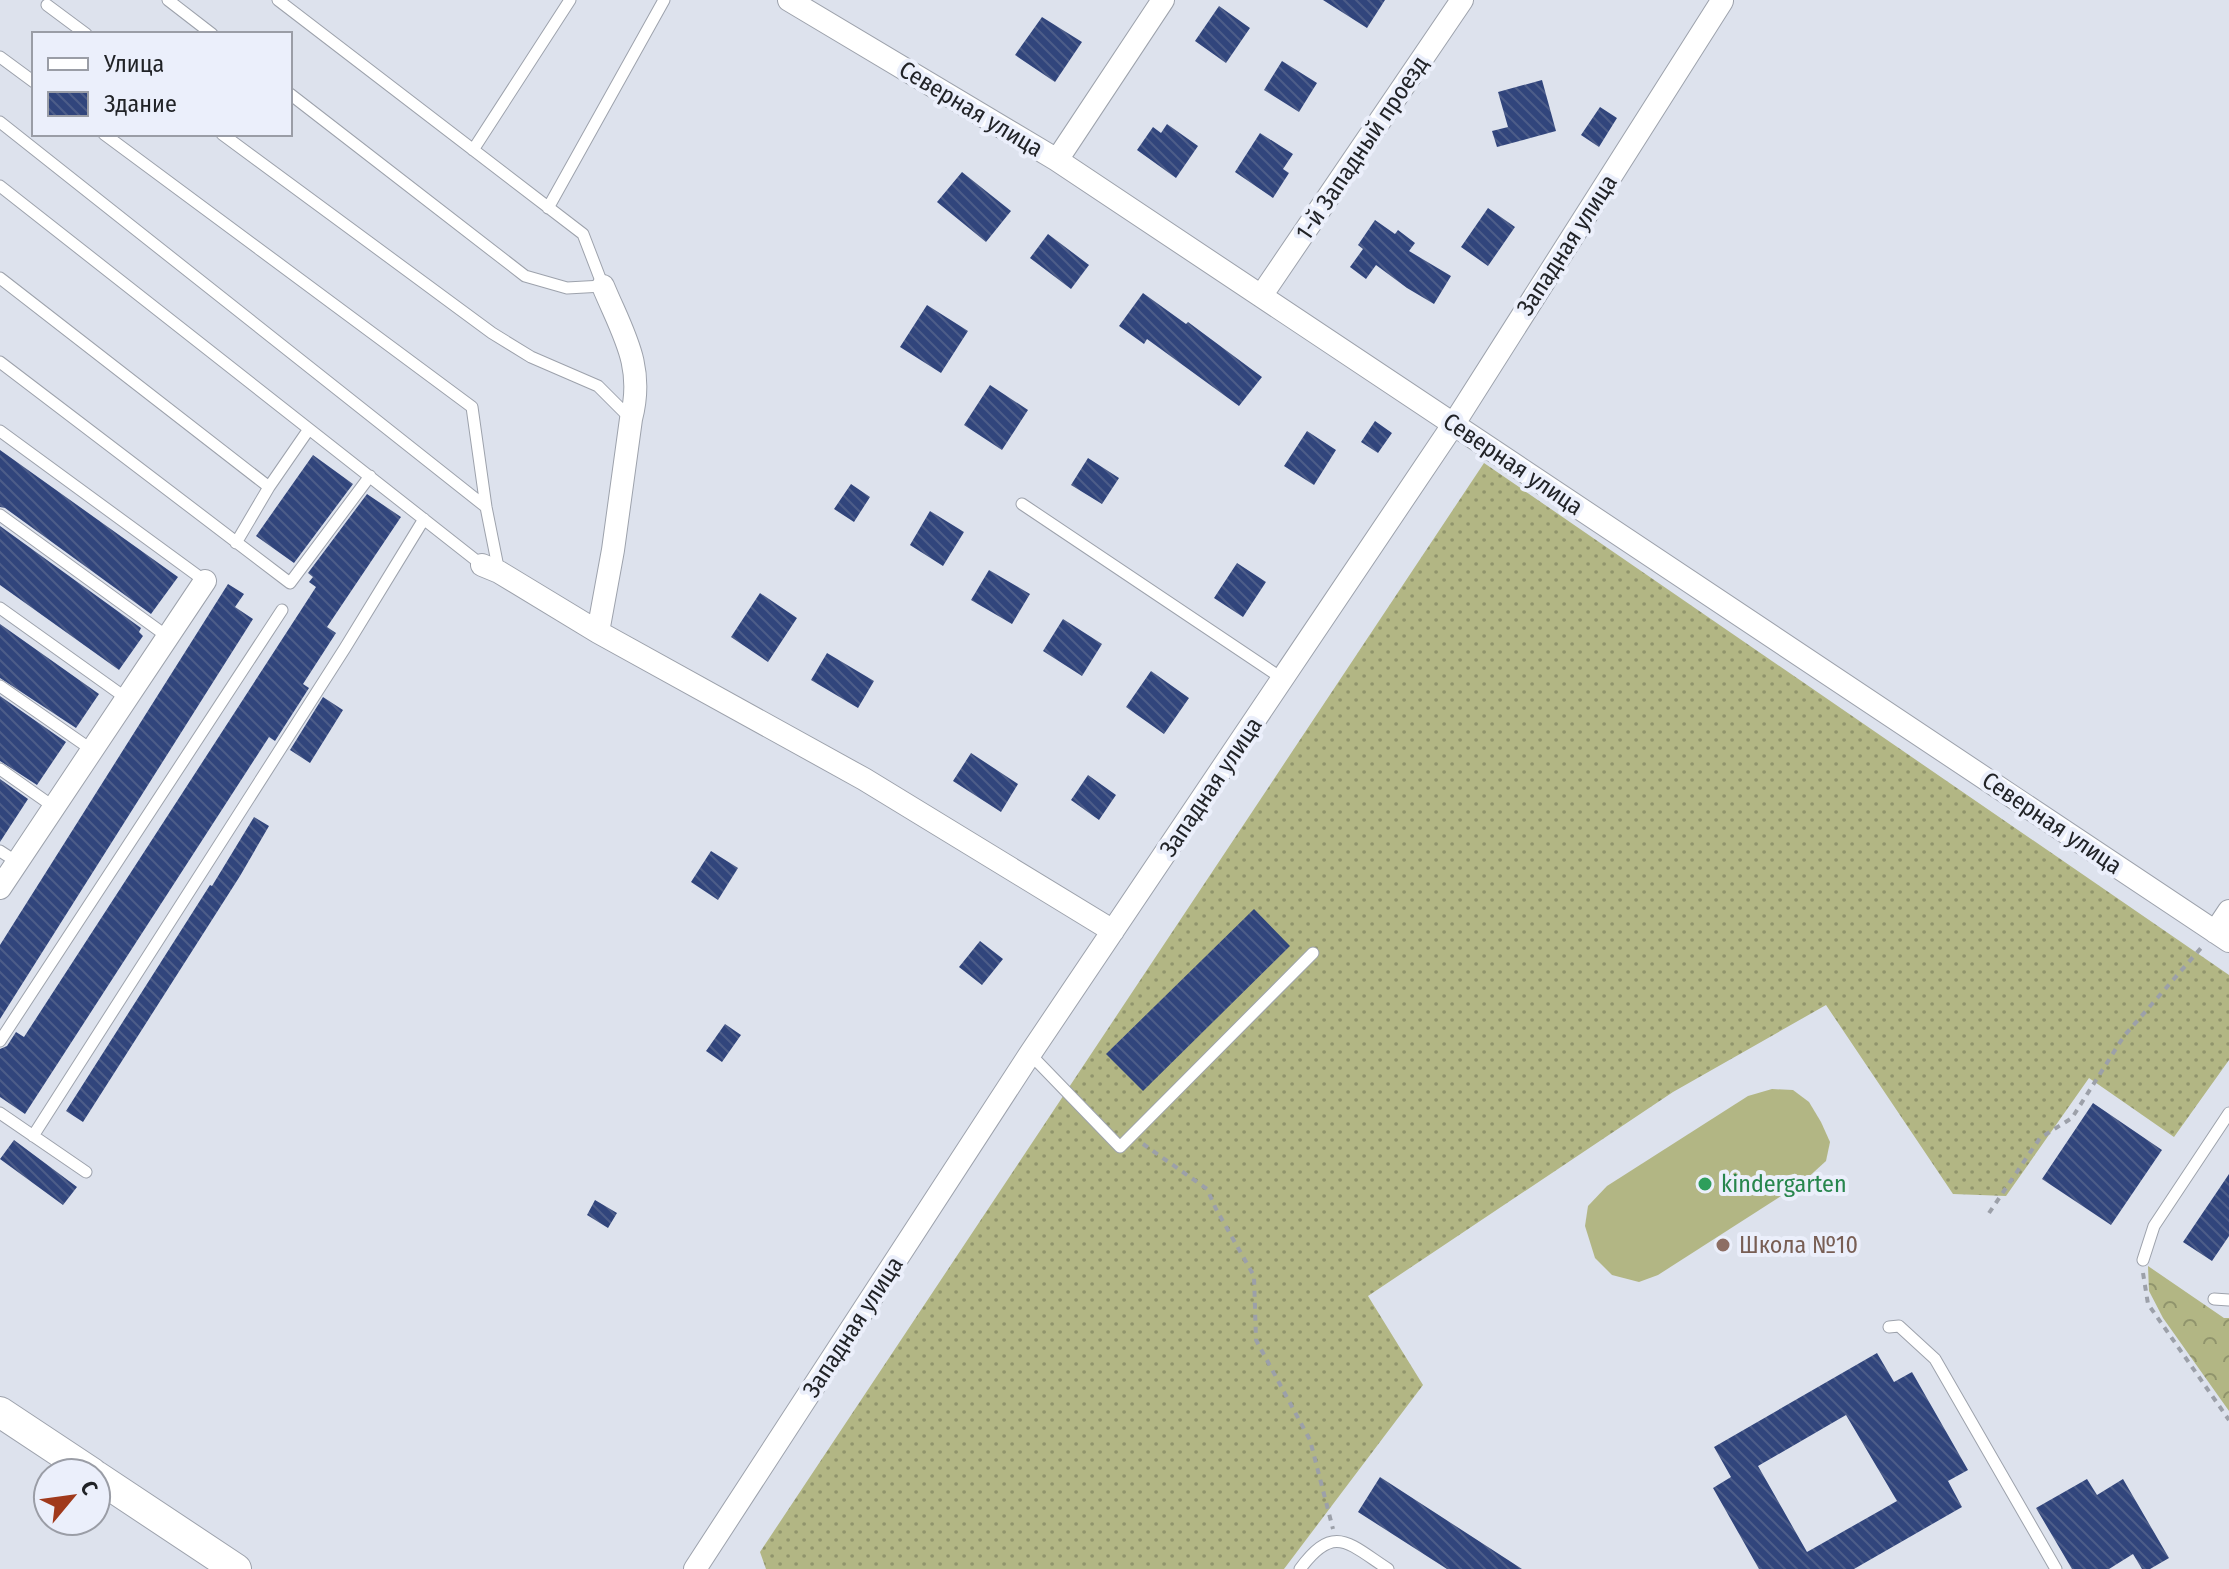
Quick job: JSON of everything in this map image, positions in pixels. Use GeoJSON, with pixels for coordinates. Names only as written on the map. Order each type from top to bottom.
{"type":"FeatureCollection","features":[{"type":"Feature","properties":{"kind":"main road"},"geometry":{"type":"LineString","coordinates":[[0,1412],[68,1457]]}},
{"type":"Feature","properties":{"kind":"main road"},"geometry":{"type":"LineString","coordinates":[[112,1486],[236,1569]]}},
{"type":"Feature","properties":{"kind":"street","name":"Северная улица"},"geometry":{"type":"LineString","coordinates":[[789,0],[1057,160],[2222,936]]}},
{"type":"Feature","properties":{"kind":"street"},"geometry":{"type":"LineString","coordinates":[[1057,160],[1163,0]]}},
{"type":"Feature","properties":{"kind":"street","name":"1-й Западный проезд"},"geometry":{"type":"LineString","coordinates":[[1261,296],[1462,0]]}},
{"type":"Feature","properties":{"kind":"street","name":"Западная улица"},"geometry":{"type":"LineString","coordinates":[[702,1563],[1030,1054],[1453,425],[1722,1]]}},
{"type":"Feature","properties":{"kind":"street"},"geometry":{"type":"LineString","coordinates":[[598,632],[636,400],[634,360],[603,286]]}},
{"type":"Feature","properties":{"kind":"street"},"geometry":{"type":"LineString","coordinates":[[491,568],[598,632],[864,779],[1113,931]]}},
{"type":"Feature","properties":{"kind":"street"},"geometry":{"type":"LineString","coordinates":[[0,888],[8,857],[54,807],[205,581]]}},
{"type":"Feature","properties":{"kind":"street"},"geometry":{"type":"LineString","coordinates":[[2222,936],[2229,911]]}},
{"type":"Feature","properties":{"kind":"lane"},"geometry":{"type":"LineString","coordinates":[[168,0],[209,32]]}},
{"type":"Feature","properties":{"kind":"lane"},"geometry":{"type":"LineString","coordinates":[[278,0],[583,234],[603,286],[567,288],[525,276],[292,96]]}},
{"type":"Feature","properties":{"kind":"lane"},"geometry":{"type":"LineString","coordinates":[[473,150],[570,0]]}},
{"type":"Feature","properties":{"kind":"lane"},"geometry":{"type":"LineString","coordinates":[[548,208],[664,0]]}},
{"type":"Feature","properties":{"kind":"lane"},"geometry":{"type":"LineString","coordinates":[[47,5],[83,32]]}},
{"type":"Feature","properties":{"kind":"lane"},"geometry":{"type":"LineString","coordinates":[[0,57],[32,81]]}},
{"type":"Feature","properties":{"kind":"lane"},"geometry":{"type":"LineString","coordinates":[[0,122],[486,507]]}},
{"type":"Feature","properties":{"kind":"lane"},"geometry":{"type":"LineString","coordinates":[[107,136],[472,407],[491,568]]}},
{"type":"Feature","properties":{"kind":"lane"},"geometry":{"type":"LineString","coordinates":[[225,136],[492,333],[531,357],[598,386],[631,419]]}},
{"type":"Feature","properties":{"kind":"lane"},"geometry":{"type":"LineString","coordinates":[[0,186],[424,519],[491,568]]}},
{"type":"Feature","properties":{"kind":"lane"},"geometry":{"type":"LineString","coordinates":[[0,278],[269,487]]}},
{"type":"Feature","properties":{"kind":"lane"},"geometry":{"type":"LineString","coordinates":[[0,362],[290,583],[370,476]]}},
{"type":"Feature","properties":{"kind":"lane"},"geometry":{"type":"LineString","coordinates":[[236,543],[269,487],[309,429]]}},
{"type":"Feature","properties":{"kind":"lane"},"geometry":{"type":"LineString","coordinates":[[0,431],[205,581]]}},
{"type":"Feature","properties":{"kind":"lane"},"geometry":{"type":"LineString","coordinates":[[1022,504],[1284,679]]}},
{"type":"Feature","properties":{"kind":"lane"},"geometry":{"type":"LineString","coordinates":[[0,515],[168,637]]}},
{"type":"Feature","properties":{"kind":"lane"},"geometry":{"type":"LineString","coordinates":[[33,1136],[424,519]]}},
{"type":"Feature","properties":{"kind":"lane"},"geometry":{"type":"LineString","coordinates":[[0,608],[126,698]]}},
{"type":"Feature","properties":{"kind":"lane"},"geometry":{"type":"LineString","coordinates":[[0,1041],[282,610]]}},
{"type":"Feature","properties":{"kind":"lane"},"geometry":{"type":"LineString","coordinates":[[0,686],[92,750]]}},
{"type":"Feature","properties":{"kind":"lane"},"geometry":{"type":"LineString","coordinates":[[0,769],[54,807]]}},
{"type":"Feature","properties":{"kind":"lane"},"geometry":{"type":"LineString","coordinates":[[1030,1054],[1120,1147],[1313,953]]}},
{"type":"Feature","properties":{"kind":"lane"},"geometry":{"type":"LineString","coordinates":[[0,1113],[86,1172]]}},
{"type":"Feature","properties":{"kind":"lane"},"geometry":{"type":"LineString","coordinates":[[2143,1260],[2154,1226],[2229,1113]]}},
{"type":"Feature","properties":{"kind":"lane"},"geometry":{"type":"LineString","coordinates":[[2214,1299],[2229,1300]]}},
{"type":"Feature","properties":{"kind":"lane"},"geometry":{"type":"LineString","coordinates":[[1889,1327],[1899,1326],[1912,1335],[1935,1359],[2056,1569]]}},
{"type":"Feature","properties":{"kind":"lane"},"geometry":{"type":"LineString","coordinates":[[1300,1569],[1312,1553],[1335,1539],[1388,1569]]}},
{"type":"Feature","properties":{"kind":"path"},"geometry":{"type":"LineString","coordinates":[[1989,1213],[2040,1138],[2072,1118],[2124,1036],[2222,936]]}},
{"type":"Feature","properties":{"kind":"path"},"geometry":{"type":"LineString","coordinates":[[1131,1136],[1207,1189],[1254,1276],[1256,1340],[1310,1440],[1335,1539]]}},
{"type":"Feature","properties":{"kind":"path"},"geometry":{"type":"LineString","coordinates":[[2143,1260],[2148,1304],[2229,1420]]}},
{"type":"Feature","properties":{"kind":"green space"},"geometry":{"type":"Polygon","coordinates":[[[1484,463],[2229,975],[2229,1060],[2174,1137],[2089,1078],[2006,1196],[1953,1194],[1826,1005],[1673,1092],[1368,1296],[1423,1385],[1284,1569],[766,1569],[760,1552],[1484,463]]]}},
{"type":"Feature","properties":{"kind":"green space","name":"kindergarten"},"geometry":{"type":"Polygon","coordinates":[[[1772,1089],[1793,1090],[1809,1102],[1830,1142],[1826,1161],[1803,1182],[1658,1275],[1639,1282],[1612,1275],[1595,1258],[1585,1226],[1588,1206],[1607,1186],[1748,1096],[1772,1089]]]}},
{"type":"Feature","properties":{"kind":"green space"},"geometry":{"type":"Polygon","coordinates":[[[2148,1266],[2224,1318],[2229,1318],[2229,1411],[2163,1318],[2149,1291],[2148,1266]]]}},
{"type":"Feature","properties":{"kind":"building"},"geometry":{"type":"Polygon","coordinates":[[[1323,0],[1385,0],[1367,28],[1323,0]]]}},
{"type":"Feature","properties":{"kind":"building"},"geometry":{"type":"Polygon","coordinates":[[[1219,6],[1250,28],[1226,63],[1195,41],[1219,6]]]}},
{"type":"Feature","properties":{"kind":"building"},"geometry":{"type":"Polygon","coordinates":[[[1042,17],[1082,42],[1055,82],[1015,55],[1042,17]]]}},
{"type":"Feature","properties":{"kind":"building"},"geometry":{"type":"Polygon","coordinates":[[[1282,61],[1317,83],[1299,112],[1264,90],[1282,61]]]}},
{"type":"Feature","properties":{"kind":"building"},"geometry":{"type":"Polygon","coordinates":[[[1542,80],[1556,131],[1497,147],[1492,131],[1508,127],[1498,92],[1542,80]]]}},
{"type":"Feature","properties":{"kind":"building"},"geometry":{"type":"Polygon","coordinates":[[[1600,107],[1617,118],[1599,147],[1581,135],[1600,107]]]}},
{"type":"Feature","properties":{"kind":"building"},"geometry":{"type":"Polygon","coordinates":[[[1167,124],[1198,146],[1176,178],[1137,150],[1153,127],[1161,133],[1167,124]]]}},
{"type":"Feature","properties":{"kind":"building"},"geometry":{"type":"Polygon","coordinates":[[[1260,133],[1293,154],[1283,169],[1289,173],[1273,198],[1235,172],[1260,133]]]}},
{"type":"Feature","properties":{"kind":"building"},"geometry":{"type":"Polygon","coordinates":[[[962,172],[1011,211],[986,242],[937,202],[962,172]]]}},
{"type":"Feature","properties":{"kind":"building"},"geometry":{"type":"Polygon","coordinates":[[[1488,208],[1515,227],[1488,266],[1461,247],[1488,208]]]}},
{"type":"Feature","properties":{"kind":"building"},"geometry":{"type":"Polygon","coordinates":[[[1375,220],[1395,234],[1398,230],[1415,243],[1409,251],[1451,276],[1434,304],[1376,265],[1366,279],[1350,267],[1363,249],[1358,245],[1375,220]]]}},
{"type":"Feature","properties":{"kind":"building"},"geometry":{"type":"Polygon","coordinates":[[[1048,234],[1089,265],[1071,289],[1030,258],[1048,234]]]}},
{"type":"Feature","properties":{"kind":"building"},"geometry":{"type":"Polygon","coordinates":[[[1143,293],[1262,377],[1239,406],[1147,339],[1144,344],[1119,326],[1143,293]]]}},
{"type":"Feature","properties":{"kind":"building"},"geometry":{"type":"Polygon","coordinates":[[[927,305],[968,331],[941,373],[900,347],[927,305]]]}},
{"type":"Feature","properties":{"kind":"building"},"geometry":{"type":"Polygon","coordinates":[[[990,385],[1028,410],[1002,450],[964,425],[990,385]]]}},
{"type":"Feature","properties":{"kind":"building"},"geometry":{"type":"Polygon","coordinates":[[[1375,421],[1392,433],[1378,453],[1361,442],[1375,421]]]}},
{"type":"Feature","properties":{"kind":"building"},"geometry":{"type":"Polygon","coordinates":[[[1307,431],[1336,450],[1314,485],[1284,466],[1307,431]]]}},
{"type":"Feature","properties":{"kind":"building"},"geometry":{"type":"Polygon","coordinates":[[[0,450],[178,577],[151,614],[0,507],[0,450]]]}},
{"type":"Feature","properties":{"kind":"building"},"geometry":{"type":"Polygon","coordinates":[[[313,455],[353,484],[294,563],[256,536],[313,455]]]}},
{"type":"Feature","properties":{"kind":"building"},"geometry":{"type":"Polygon","coordinates":[[[1088,458],[1119,478],[1102,504],[1071,485],[1088,458]]]}},
{"type":"Feature","properties":{"kind":"building"},"geometry":{"type":"Polygon","coordinates":[[[851,484],[870,497],[854,522],[834,509],[851,484]]]}},
{"type":"Feature","properties":{"kind":"building"},"geometry":{"type":"Polygon","coordinates":[[[367,494],[401,517],[327,627],[336,633],[303,684],[309,688],[275,741],[269,737],[25,1114],[0,1097],[0,1049],[7,1046],[16,1032],[24,1037],[316,587],[309,582],[313,577],[308,573],[367,494]]]}},
{"type":"Feature","properties":{"kind":"building"},"geometry":{"type":"Polygon","coordinates":[[[930,511],[964,532],[943,566],[910,545],[930,511]]]}},
{"type":"Feature","properties":{"kind":"building"},"geometry":{"type":"Polygon","coordinates":[[[0,526],[141,628],[139,632],[143,636],[119,670],[0,585],[0,526]]]}},
{"type":"Feature","properties":{"kind":"building"},"geometry":{"type":"Polygon","coordinates":[[[1237,563],[1266,582],[1243,617],[1214,598],[1237,563]]]}},
{"type":"Feature","properties":{"kind":"building"},"geometry":{"type":"Polygon","coordinates":[[[989,570],[1030,594],[1012,624],[971,600],[989,570]]]}},
{"type":"Feature","properties":{"kind":"building"},"geometry":{"type":"Polygon","coordinates":[[[228,584],[244,594],[235,607],[253,619],[0,1019],[0,945],[228,584]]]}},
{"type":"Feature","properties":{"kind":"building"},"geometry":{"type":"Polygon","coordinates":[[[760,593],[797,618],[768,662],[731,637],[760,593]]]}},
{"type":"Feature","properties":{"kind":"building"},"geometry":{"type":"Polygon","coordinates":[[[1063,619],[1102,644],[1082,676],[1043,651],[1063,619]]]}},
{"type":"Feature","properties":{"kind":"building"},"geometry":{"type":"Polygon","coordinates":[[[0,624],[99,694],[76,728],[0,678],[0,624]]]}},
{"type":"Feature","properties":{"kind":"building"},"geometry":{"type":"Polygon","coordinates":[[[827,653],[874,681],[858,708],[811,680],[827,653]]]}},
{"type":"Feature","properties":{"kind":"building"},"geometry":{"type":"Polygon","coordinates":[[[1151,671],[1189,698],[1164,734],[1126,707],[1151,671]]]}},
{"type":"Feature","properties":{"kind":"building"},"geometry":{"type":"Polygon","coordinates":[[[0,696],[66,742],[37,785],[0,761],[0,696]]]}},
{"type":"Feature","properties":{"kind":"building"},"geometry":{"type":"Polygon","coordinates":[[[323,697],[343,710],[310,763],[290,750],[323,697]]]}},
{"type":"Feature","properties":{"kind":"building"},"geometry":{"type":"Polygon","coordinates":[[[971,753],[1018,784],[1001,812],[953,781],[971,753]]]}},
{"type":"Feature","properties":{"kind":"building"},"geometry":{"type":"Polygon","coordinates":[[[1088,775],[1116,795],[1099,820],[1071,800],[1088,775]]]}},
{"type":"Feature","properties":{"kind":"building"},"geometry":{"type":"Polygon","coordinates":[[[0,779],[28,799],[0,842],[0,779]]]}},
{"type":"Feature","properties":{"kind":"building"},"geometry":{"type":"Polygon","coordinates":[[[254,817],[269,826],[83,1122],[66,1111],[254,817]]]}},
{"type":"Feature","properties":{"kind":"building"},"geometry":{"type":"Polygon","coordinates":[[[711,851],[738,868],[718,900],[691,882],[711,851]]]}},
{"type":"Feature","properties":{"kind":"building"},"geometry":{"type":"Polygon","coordinates":[[[1254,909],[1290,946],[1143,1091],[1106,1054],[1254,909]]]}},
{"type":"Feature","properties":{"kind":"building"},"geometry":{"type":"Polygon","coordinates":[[[980,941],[1003,959],[982,985],[959,967],[980,941]]]}},
{"type":"Feature","properties":{"kind":"building"},"geometry":{"type":"Polygon","coordinates":[[[725,1024],[741,1035],[722,1062],[706,1051],[725,1024]]]}},
{"type":"Feature","properties":{"kind":"building"},"geometry":{"type":"Polygon","coordinates":[[[2093,1103],[2162,1150],[2111,1225],[2042,1179],[2093,1103]]]}},
{"type":"Feature","properties":{"kind":"building"},"geometry":{"type":"Polygon","coordinates":[[[14,1140],[77,1187],[63,1205],[0,1159],[14,1140]]]}},
{"type":"Feature","properties":{"kind":"building"},"geometry":{"type":"Polygon","coordinates":[[[2229,1174],[2229,1236],[2212,1261],[2183,1242],[2229,1174]]]}},
{"type":"Feature","properties":{"kind":"building"},"geometry":{"type":"Polygon","coordinates":[[[595,1200],[617,1213],[608,1228],[587,1215],[595,1200]]]}},
{"type":"Feature","properties":{"kind":"building"},"geometry":{"type":"Polygon","coordinates":[[[1877,1353],[1894,1382],[1912,1372],[1968,1470],[1948,1481],[1962,1507],[1854,1569],[1759,1569],[1713,1488],[1731,1477],[1714,1447],[1877,1353]],[[1846,1415],[1758,1466],[1807,1552],[1897,1501],[1846,1415]]]}},
{"type":"Feature","properties":{"kind":"building"},"geometry":{"type":"Polygon","coordinates":[[[1380,1477],[1522,1569],[1447,1569],[1358,1512],[1380,1477]]]}},
{"type":"Feature","properties":{"kind":"building"},"geometry":{"type":"Polygon","coordinates":[[[2087,1479],[2097,1495],[2123,1479],[2169,1558],[2150,1569],[2142,1569],[2133,1554],[2109,1569],[2072,1569],[2036,1508],[2087,1479]]]}},
{"type":"Feature","properties":{"kind":"place","name":"kindergarten"},"geometry":{"type":"Point","coordinates":[1705,1184]}},
{"type":"Feature","properties":{"kind":"place","name":"Школа №10"},"geometry":{"type":"Point","coordinates":[1723,1245]}}]}
